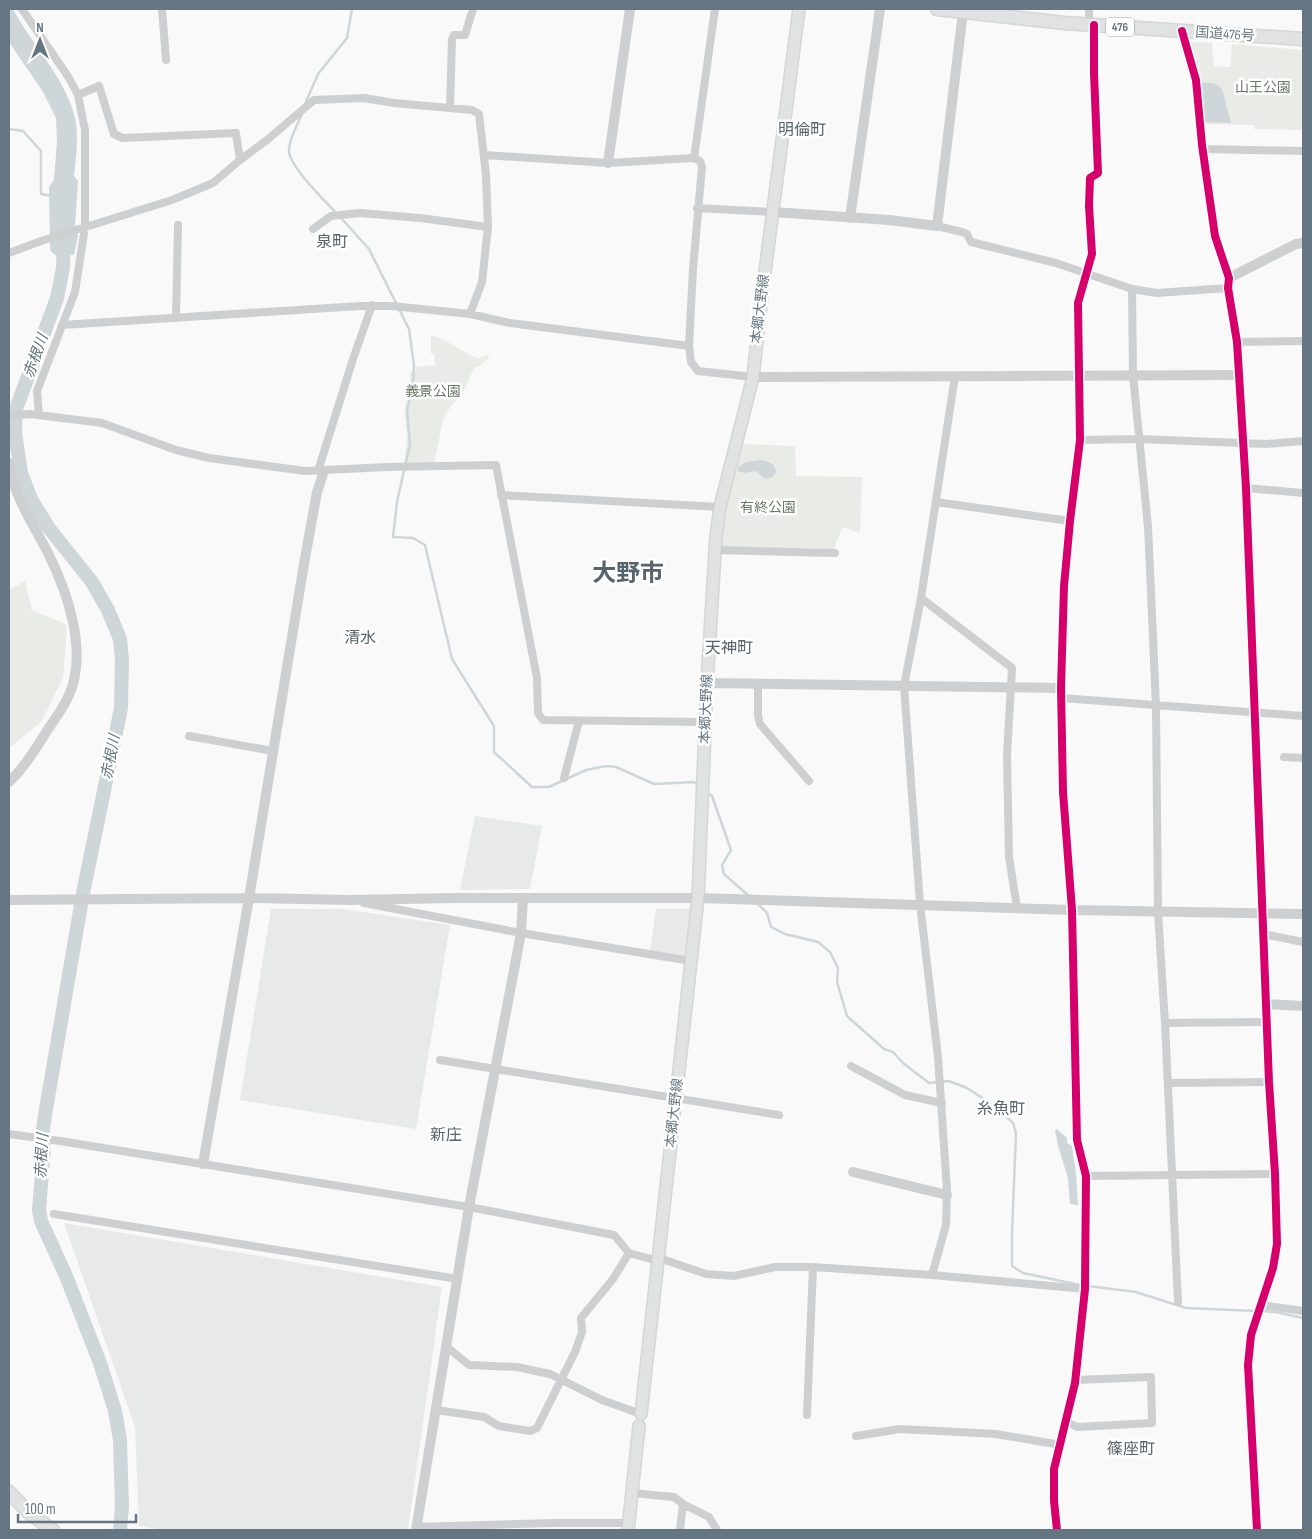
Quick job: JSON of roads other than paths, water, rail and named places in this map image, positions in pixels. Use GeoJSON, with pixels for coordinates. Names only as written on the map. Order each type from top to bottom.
{"type":"FeatureCollection","features":[{"type":"Feature","properties":{"kind":"highway","name":"国道476号"},"geometry":{"type":"LineString","coordinates":[[937,9],[963,10],[1092,25],[1303,39]]}},
{"type":"Feature","properties":{"kind":"highway"},"geometry":{"type":"LineString","coordinates":[[9,1492],[29,1513],[52,1530]]}},
{"type":"Feature","properties":{"kind":"main road","name":"本郷大野線"},"geometry":{"type":"LineString","coordinates":[[641,1414],[698,898],[714,550],[720,507],[753,377],[799,9]]}},
{"type":"Feature","properties":{"kind":"main road"},"geometry":{"type":"LineString","coordinates":[[628,1527],[640,1426]]}},
{"type":"Feature","properties":{"kind":"street"},"geometry":{"type":"LineString","coordinates":[[22,9],[69,78],[78,95],[85,130],[82,228],[75,292],[37,391],[34,414]]}},
{"type":"Feature","properties":{"kind":"street"},"geometry":{"type":"LineString","coordinates":[[162,9],[166,60]]}},
{"type":"Feature","properties":{"kind":"street"},"geometry":{"type":"LineString","coordinates":[[450,108],[452,39],[454,35],[465,35],[472,9]]}},
{"type":"Feature","properties":{"kind":"street"},"geometry":{"type":"LineString","coordinates":[[608,163],[630,9]]}},
{"type":"Feature","properties":{"kind":"street"},"geometry":{"type":"LineString","coordinates":[[694,158],[715,9]]}},
{"type":"Feature","properties":{"kind":"street"},"geometry":{"type":"LineString","coordinates":[[850,218],[880,9]]}},
{"type":"Feature","properties":{"kind":"street"},"geometry":{"type":"LineString","coordinates":[[1057,1530],[1054,1502],[1054,1469],[1076,1380],[1086,1289],[1086,1176],[1077,1140],[1072,910],[1063,792],[1061,693],[1064,586],[1080,440],[1078,303],[1092,254],[1089,206],[1090,178],[1098,172],[1090,9]]}},
{"type":"Feature","properties":{"kind":"street"},"geometry":{"type":"LineString","coordinates":[[937,226],[963,10]]}},
{"type":"Feature","properties":{"kind":"street"},"geometry":{"type":"LineString","coordinates":[[1182,31],[1196,80],[1215,236],[1229,283],[1237,342],[1246,488],[1266,1022],[1278,1244],[1273,1268],[1251,1335],[1248,1364],[1257,1530]]}},
{"type":"Feature","properties":{"kind":"street"},"geometry":{"type":"LineString","coordinates":[[78,95],[99,86],[114,134],[123,138],[236,133],[240,160]]}},
{"type":"Feature","properties":{"kind":"street"},"geometry":{"type":"LineString","coordinates":[[9,254],[46,239],[172,200],[213,183],[314,100],[364,98],[403,104],[472,110],[479,114],[486,175],[488,227],[483,276],[470,314]]}},
{"type":"Feature","properties":{"kind":"street"},"geometry":{"type":"LineString","coordinates":[[1203,149],[1303,151]]}},
{"type":"Feature","properties":{"kind":"street"},"geometry":{"type":"LineString","coordinates":[[484,155],[608,163],[694,158],[700,161],[702,167],[697,208],[689,346],[690,362],[698,371],[753,377],[1238,375]]}},
{"type":"Feature","properties":{"kind":"street"},"geometry":{"type":"LineString","coordinates":[[697,208],[889,220],[937,226],[962,232],[966,234],[971,242],[1056,263],[1132,289],[1157,293],[1229,283],[1296,244],[1303,243]]}},
{"type":"Feature","properties":{"kind":"street"},"geometry":{"type":"LineString","coordinates":[[313,229],[331,216],[360,213],[488,227]]}},
{"type":"Feature","properties":{"kind":"street"},"geometry":{"type":"LineString","coordinates":[[176,317],[178,225]]}},
{"type":"Feature","properties":{"kind":"street"},"geometry":{"type":"LineString","coordinates":[[1132,289],[1133,375],[1148,528],[1156,706],[1158,912],[1178,1302]]}},
{"type":"Feature","properties":{"kind":"street"},"geometry":{"type":"LineString","coordinates":[[62,326],[372,305],[470,314],[510,323],[689,346]]}},
{"type":"Feature","properties":{"kind":"street"},"geometry":{"type":"LineString","coordinates":[[203,1164],[321,471],[353,359],[372,305]]}},
{"type":"Feature","properties":{"kind":"street"},"geometry":{"type":"LineString","coordinates":[[1237,342],[1303,341]]}},
{"type":"Feature","properties":{"kind":"street"},"geometry":{"type":"LineString","coordinates":[[932,1275],[946,1225],[947,1195],[942,1103],[920,904],[904,686],[921,598],[955,376]]}},
{"type":"Feature","properties":{"kind":"street"},"geometry":{"type":"LineString","coordinates":[[9,416],[34,414],[102,423],[176,450],[209,458],[277,468],[321,471],[387,467],[496,465],[537,678],[538,713],[543,720],[705,722]]}},
{"type":"Feature","properties":{"kind":"street"},"geometry":{"type":"LineString","coordinates":[[1080,440],[1139,439],[1266,444],[1303,441]]}},
{"type":"Feature","properties":{"kind":"street"},"geometry":{"type":"LineString","coordinates":[[9,464],[11,480],[20,503],[47,551],[61,583],[75,627],[76,649],[76,668],[70,694],[22,770],[9,782]]}},
{"type":"Feature","properties":{"kind":"street"},"geometry":{"type":"LineString","coordinates":[[1246,488],[1303,493]]}},
{"type":"Feature","properties":{"kind":"street"},"geometry":{"type":"LineString","coordinates":[[502,495],[720,507]]}},
{"type":"Feature","properties":{"kind":"street"},"geometry":{"type":"LineString","coordinates":[[936,502],[978,506],[1070,521]]}},
{"type":"Feature","properties":{"kind":"street"},"geometry":{"type":"LineString","coordinates":[[714,550],[835,553]]}},
{"type":"Feature","properties":{"kind":"street"},"geometry":{"type":"LineString","coordinates":[[921,598],[1012,668],[1007,755],[1009,858],[1017,908]]}},
{"type":"Feature","properties":{"kind":"street"},"geometry":{"type":"LineString","coordinates":[[707,683],[1012,687],[1156,706],[1303,716]]}},
{"type":"Feature","properties":{"kind":"street"},"geometry":{"type":"LineString","coordinates":[[758,684],[758,716],[760,724],[809,781]]}},
{"type":"Feature","properties":{"kind":"street"},"geometry":{"type":"LineString","coordinates":[[564,778],[579,721]]}},
{"type":"Feature","properties":{"kind":"street"},"geometry":{"type":"LineString","coordinates":[[189,736],[273,751]]}},
{"type":"Feature","properties":{"kind":"street"},"geometry":{"type":"LineString","coordinates":[[1284,757],[1303,758]]}},
{"type":"Feature","properties":{"kind":"street"},"geometry":{"type":"LineString","coordinates":[[523,898],[521,933],[469,1207],[417,1529],[628,1527]]}},
{"type":"Feature","properties":{"kind":"street"},"geometry":{"type":"LineString","coordinates":[[9,900],[698,898],[1072,910],[1263,915],[1303,914]]}},
{"type":"Feature","properties":{"kind":"street"},"geometry":{"type":"LineString","coordinates":[[350,900],[521,933],[691,960]]}},
{"type":"Feature","properties":{"kind":"street"},"geometry":{"type":"LineString","coordinates":[[1263,934],[1303,942]]}},
{"type":"Feature","properties":{"kind":"street"},"geometry":{"type":"LineString","coordinates":[[1266,1004],[1303,1006]]}},
{"type":"Feature","properties":{"kind":"street"},"geometry":{"type":"LineString","coordinates":[[1165,1023],[1266,1022]]}},
{"type":"Feature","properties":{"kind":"street"},"geometry":{"type":"LineString","coordinates":[[440,1060],[779,1115]]}},
{"type":"Feature","properties":{"kind":"street"},"geometry":{"type":"LineString","coordinates":[[852,1066],[905,1095],[942,1103]]}},
{"type":"Feature","properties":{"kind":"street"},"geometry":{"type":"LineString","coordinates":[[1168,1083],[1269,1082]]}},
{"type":"Feature","properties":{"kind":"street"},"geometry":{"type":"LineString","coordinates":[[9,1134],[32,1136],[469,1207],[614,1235],[629,1253],[658,1261],[665,1260],[706,1274],[734,1276],[775,1267],[813,1267],[932,1275],[1086,1289]]}},
{"type":"Feature","properties":{"kind":"street"},"geometry":{"type":"LineString","coordinates":[[853,1172],[947,1195]]}},
{"type":"Feature","properties":{"kind":"street"},"geometry":{"type":"LineString","coordinates":[[1086,1176],[1275,1174]]}},
{"type":"Feature","properties":{"kind":"street"},"geometry":{"type":"LineString","coordinates":[[54,1214],[458,1278]]}},
{"type":"Feature","properties":{"kind":"street"},"geometry":{"type":"LineString","coordinates":[[436,1410],[484,1417],[499,1426],[530,1430],[537,1428],[575,1352],[582,1332],[582,1318],[613,1279],[629,1253]]}},
{"type":"Feature","properties":{"kind":"street"},"geometry":{"type":"LineString","coordinates":[[807,1415],[813,1267]]}},
{"type":"Feature","properties":{"kind":"street"},"geometry":{"type":"LineString","coordinates":[[1261,1305],[1303,1311]]}},
{"type":"Feature","properties":{"kind":"street"},"geometry":{"type":"LineString","coordinates":[[447,1347],[469,1365],[517,1367],[550,1374],[602,1400],[641,1414],[640,1426]]}},
{"type":"Feature","properties":{"kind":"street"},"geometry":{"type":"LineString","coordinates":[[1066,1422],[1077,1427],[1152,1423],[1152,1376],[1076,1380]]}},
{"type":"Feature","properties":{"kind":"street"},"geometry":{"type":"LineString","coordinates":[[856,1436],[900,1429],[996,1434],[1061,1445]]}},
{"type":"Feature","properties":{"kind":"street"},"geometry":{"type":"LineString","coordinates":[[632,1493],[674,1498],[709,1517],[717,1530]]}},
{"type":"Feature","properties":{"kind":"street"},"geometry":{"type":"LineString","coordinates":[[680,1530],[683,1504]]}},
{"type":"Feature","properties":{"kind":"waterway"},"geometry":{"type":"LineString","coordinates":[[305,104],[318,74],[347,38],[352,9]]}},
{"type":"Feature","properties":{"kind":"waterway"},"geometry":{"type":"LineString","coordinates":[[302,114],[290,143],[289,151],[291,158],[309,184],[337,214]]}},
{"type":"Feature","properties":{"kind":"waterway"},"geometry":{"type":"LineString","coordinates":[[9,129],[23,131],[41,151],[41,194],[52,196]]}},
{"type":"Feature","properties":{"kind":"waterway"},"geometry":{"type":"LineString","coordinates":[[341,218],[369,249],[409,329],[414,365],[413,385],[407,410],[410,444],[397,502],[393,537],[413,538],[425,545],[452,659],[494,726],[494,752],[532,787],[549,787],[586,770],[606,766],[616,767],[654,784],[694,782],[699,786]]}},
{"type":"Feature","properties":{"kind":"waterway","name":"赤根川"},"geometry":{"type":"LineString","coordinates":[[64,238],[63,268],[57,298],[16,409],[15,432],[21,473],[31,499],[48,527],[92,582],[108,610],[120,639],[122,659],[121,708],[83,893],[45,1115],[42,1137],[44,1148],[39,1210],[41,1221],[66,1276],[100,1363],[115,1411],[120,1440],[122,1506],[120,1530]]}},
{"type":"Feature","properties":{"kind":"waterway"},"geometry":{"type":"LineString","coordinates":[[707,792],[712,796],[731,850],[722,865],[724,874],[750,897]]}},
{"type":"Feature","properties":{"kind":"waterway"},"geometry":{"type":"LineString","coordinates":[[758,904],[767,913],[771,927],[785,934],[818,942],[830,952],[838,968],[837,982],[847,1016],[884,1049],[893,1052],[903,1063],[929,1083],[949,1081],[967,1088],[996,1107],[1013,1123],[1016,1133],[1012,1266],[1023,1273],[1080,1285]]}},
{"type":"Feature","properties":{"kind":"waterway"},"geometry":{"type":"LineString","coordinates":[[1088,1286],[1136,1292],[1186,1308],[1257,1311]]}},
{"type":"Feature","properties":{"kind":"waterway"},"geometry":{"type":"LineString","coordinates":[[1262,1311],[1303,1318]]}},
{"type":"Feature","properties":{"kind":"district","name":"明倫町"},"geometry":{"type":"Point","coordinates":[802,130]}},
{"type":"Feature","properties":{"kind":"district","name":"泉町"},"geometry":{"type":"Point","coordinates":[332,242]}},
{"type":"Feature","properties":{"kind":"district","name":"大野市"},"geometry":{"type":"Point","coordinates":[628,573]}},
{"type":"Feature","properties":{"kind":"district","name":"清水"},"geometry":{"type":"Point","coordinates":[360,638]}},
{"type":"Feature","properties":{"kind":"district","name":"天神町"},"geometry":{"type":"Point","coordinates":[729,648]}},
{"type":"Feature","properties":{"kind":"district","name":"糸魚町"},"geometry":{"type":"Point","coordinates":[1001,1109]}},
{"type":"Feature","properties":{"kind":"district","name":"新庄"},"geometry":{"type":"Point","coordinates":[446,1135]}},
{"type":"Feature","properties":{"kind":"district","name":"篠座町"},"geometry":{"type":"Point","coordinates":[1131,1449]}},
{"type":"Feature","properties":{"kind":"park label","name":"山王公園"},"geometry":{"type":"Point","coordinates":[1263,87]}},
{"type":"Feature","properties":{"kind":"park label","name":"義景公園"},"geometry":{"type":"Point","coordinates":[433,391]}},
{"type":"Feature","properties":{"kind":"park label","name":"有終公園"},"geometry":{"type":"Point","coordinates":[768,507]}}]}
